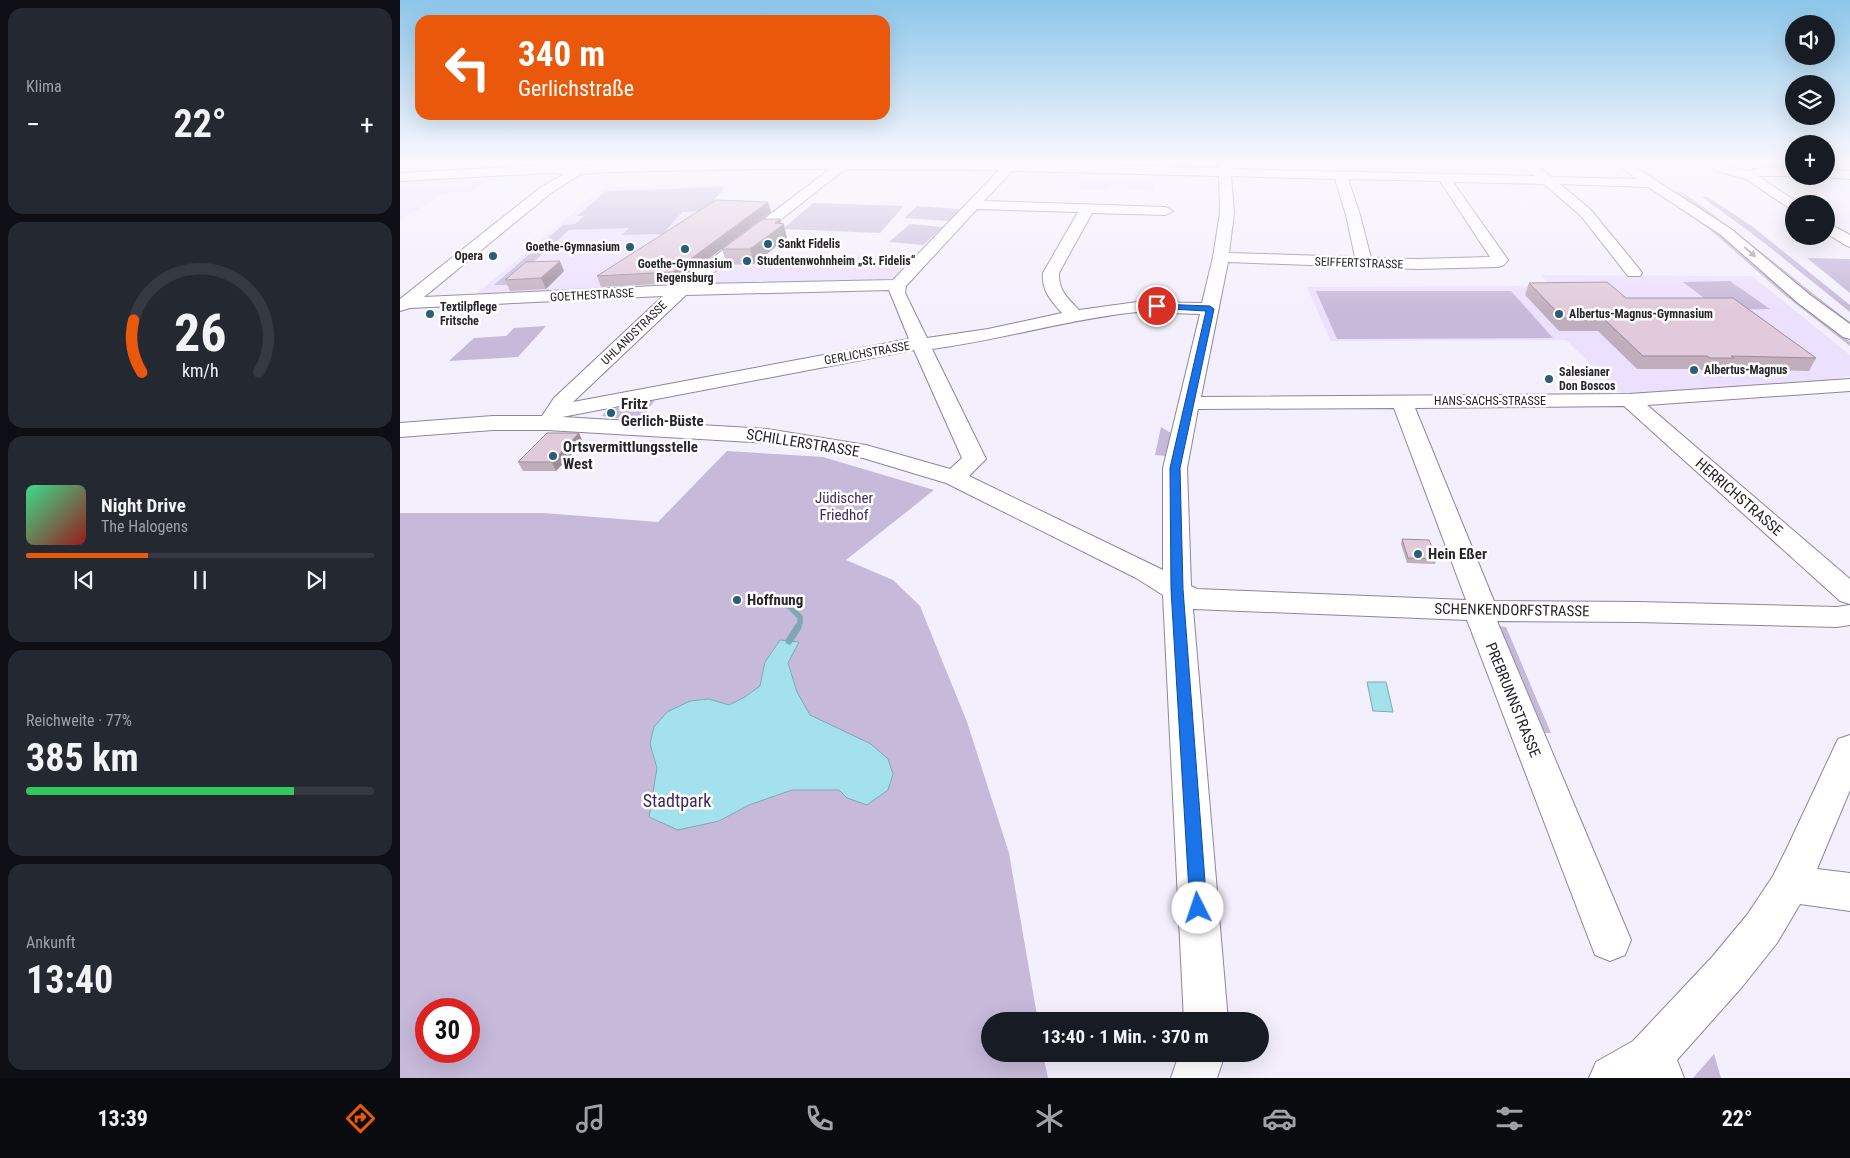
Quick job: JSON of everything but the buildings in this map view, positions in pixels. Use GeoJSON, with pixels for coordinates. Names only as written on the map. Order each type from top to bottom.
{"type":"FeatureCollection","features":[{"type":"Feature","properties":{"kind":"street"},"geometry":{"type":"LineString","coordinates":[[403,305],[521,211]]}},
{"type":"Feature","properties":{"kind":"street","name":"UHLANDSTRASSE"},"geometry":{"type":"LineString","coordinates":[[551,418],[561,402],[680,291],[783,211]]}},
{"type":"Feature","properties":{"kind":"street"},"geometry":{"type":"LineString","coordinates":[[954,478],[974,459],[897,293],[898,285],[969,211]]}},
{"type":"Feature","properties":{"kind":"street"},"geometry":{"type":"LineString","coordinates":[[1076,317],[1054,292],[1049,279],[1086,211]]}},
{"type":"Feature","properties":{"kind":"street"},"geometry":{"type":"LineString","coordinates":[[1205,1012],[1177,589],[1175,468],[1221,258],[1227,211]]}},
{"type":"Feature","properties":{"kind":"street"},"geometry":{"type":"LineString","coordinates":[[1352,211],[1364,263]]}},
{"type":"Feature","properties":{"kind":"street","name":"SEIFFERTSTRASSE"},"geometry":{"type":"LineString","coordinates":[[1221,258],[1364,263],[1498,262],[1500,260],[1467,211]]}},
{"type":"Feature","properties":{"kind":"street"},"geometry":{"type":"LineString","coordinates":[[1584,211],[1634,273]]}},
{"type":"Feature","properties":{"kind":"street"},"geometry":{"type":"LineString","coordinates":[[1695,211],[1726,232],[1804,299],[1850,334]]}},
{"type":"Feature","properties":{"kind":"street"},"geometry":{"type":"LineString","coordinates":[[1713,211],[1850,319]]}},
{"type":"Feature","properties":{"kind":"street"},"geometry":{"type":"LineString","coordinates":[[1835,232],[1850,242]]}},
{"type":"Feature","properties":{"kind":"street","name":"GOETHESTRASSE"},"geometry":{"type":"LineString","coordinates":[[403,305],[680,291],[898,285]]}},
{"type":"Feature","properties":{"kind":"street","name":"GERLICHSTRASSE"},"geometry":{"type":"LineString","coordinates":[[551,418],[905,345],[937,344],[1125,308],[1146,306],[1210,309]]}},
{"type":"Feature","properties":{"kind":"street","name":"HANS-SACHS-STRASSE"},"geometry":{"type":"LineString","coordinates":[[1190,403],[1628,400],[1850,385]]}},
{"type":"Feature","properties":{"kind":"street","name":"HERRICHSTRASSE"},"geometry":{"type":"LineString","coordinates":[[1628,400],[1850,594]]}},
{"type":"Feature","properties":{"kind":"street","name":"PREBRUNNSTRASSE"},"geometry":{"type":"LineString","coordinates":[[1402,401],[1480,599],[1482,623],[1610,940]]}},
{"type":"Feature","properties":{"kind":"street","name":"SCHILLERSTRASSE"},"geometry":{"type":"LineString","coordinates":[[400,430],[551,418],[776,438],[866,452],[954,478],[1067,532],[1177,589]]}},
{"type":"Feature","properties":{"kind":"street","name":"SCHENKENDORFSTRASSE"},"geometry":{"type":"LineString","coordinates":[[1177,589],[1192,599],[1481,611],[1638,612],[1837,617],[1850,615]]}},
{"type":"Feature","properties":{"kind":"street"},"geometry":{"type":"LineString","coordinates":[[1640,1071],[1727,972],[1762,928],[1790,884],[1801,862],[1850,748]]}},
{"type":"Feature","properties":{"kind":"street"},"geometry":{"type":"LineString","coordinates":[[1790,884],[1850,892]]}},
{"type":"Feature","properties":{"kind":"street"},"geometry":{"type":"LineString","coordinates":[[1194,1078],[1199,1062]]}},
{"type":"Feature","properties":{"kind":"shaded area"},"geometry":{"type":"Polygon","coordinates":[[[400,211],[415,211],[400,221],[400,211]]]}},
{"type":"Feature","properties":{"kind":"shaded area","name":"Goethe-Gymnasium"},"geometry":{"type":"Polygon","coordinates":[[[575,211],[773,211],[703,265],[760,264],[779,257],[914,257],[892,279],[704,284],[475,295],[575,211]]]}},
{"type":"Feature","properties":{"kind":"shaded area","name":"Albertus-Magnus-Gymnasium"},"geometry":{"type":"Polygon","coordinates":[[[1541,275],[1752,276],[1850,355],[1850,376],[1817,382],[1623,396],[1566,340],[1331,341],[1307,287],[1551,286],[1541,275]]]}},
{"type":"Feature","properties":{"kind":"green space"},"geometry":{"type":"Polygon","coordinates":[[[582,211],[698,211],[682,212],[663,234],[622,235],[629,228],[569,230],[508,285],[494,285],[563,225],[575,224],[584,216],[577,216],[582,211]]]}},
{"type":"Feature","properties":{"kind":"green space"},"geometry":{"type":"Polygon","coordinates":[[[803,211],[899,211],[880,233],[783,229],[803,211]]]}},
{"type":"Feature","properties":{"kind":"green space"},"geometry":{"type":"Polygon","coordinates":[[[911,211],[958,211],[949,221],[904,218],[911,211]]]}},
{"type":"Feature","properties":{"kind":"green space"},"geometry":{"type":"Polygon","coordinates":[[[1684,211],[1690,211],[1712,225],[1850,342],[1850,346],[1787,297],[1708,228],[1684,211]]]}},
{"type":"Feature","properties":{"kind":"green space"},"geometry":{"type":"Polygon","coordinates":[[[1699,211],[1710,211],[1850,322],[1850,325],[1699,211]]]}},
{"type":"Feature","properties":{"kind":"green space"},"geometry":{"type":"Polygon","coordinates":[[[1722,211],[1729,211],[1753,227],[1850,305],[1850,312],[1762,241],[1722,211]]]}},
{"type":"Feature","properties":{"kind":"green space"},"geometry":{"type":"Polygon","coordinates":[[[910,224],[943,227],[923,245],[889,242],[910,224]]]}},
{"type":"Feature","properties":{"kind":"green space"},"geometry":{"type":"Polygon","coordinates":[[[1807,258],[1850,259],[1850,293],[1807,258]]]}},
{"type":"Feature","properties":{"kind":"green space"},"geometry":{"type":"Polygon","coordinates":[[[1730,281],[1770,309],[1720,310],[1683,282],[1730,281]]]}},
{"type":"Feature","properties":{"kind":"green space"},"geometry":{"type":"Polygon","coordinates":[[[1316,291],[1511,291],[1553,338],[1337,339],[1316,291]]]}},
{"type":"Feature","properties":{"kind":"green space"},"geometry":{"type":"Polygon","coordinates":[[[546,326],[518,357],[449,361],[474,338],[506,336],[514,328],[546,326]]]}},
{"type":"Feature","properties":{"kind":"green space"},"geometry":{"type":"Polygon","coordinates":[[[655,400],[640,421],[602,416],[606,410],[655,400]]]}},
{"type":"Feature","properties":{"kind":"green space"},"geometry":{"type":"Polygon","coordinates":[[[1161,427],[1171,433],[1166,456],[1155,455],[1161,427]]]}},
{"type":"Feature","properties":{"kind":"green space","name":"Stadtpark"},"geometry":{"type":"Polygon","coordinates":[[[727,451],[823,457],[934,490],[846,560],[893,580],[920,606],[967,722],[1009,853],[1036,1012],[981,1012],[981,1062],[1045,1062],[1048,1078],[400,1078],[400,513],[543,513],[658,522],[727,451]]]}},
{"type":"Feature","properties":{"kind":"green space"},"geometry":{"type":"Polygon","coordinates":[[[1500,626],[1506,627],[1551,733],[1545,733],[1500,626]]]}},
{"type":"Feature","properties":{"kind":"green space"},"geometry":{"type":"Polygon","coordinates":[[[1714,1054],[1721,1078],[1693,1078],[1714,1054]]]}},
{"type":"Feature","properties":{"kind":"water"},"geometry":{"type":"Polygon","coordinates":[[[780,640],[799,642],[788,663],[797,692],[810,715],[871,744],[888,759],[893,774],[888,790],[867,805],[847,798],[839,790],[792,790],[749,805],[719,821],[678,830],[649,817],[657,768],[650,744],[654,727],[667,712],[690,701],[709,699],[729,705],[745,697],[760,686],[765,662],[780,640]]]}},
{"type":"Feature","properties":{"kind":"water"},"geometry":{"type":"Polygon","coordinates":[[[1367,682],[1386,682],[1393,712],[1373,711],[1367,682]]]}},
{"type":"Feature","properties":{"kind":"waterway"},"geometry":{"type":"LineString","coordinates":[[768,596],[790,607],[800,617],[800,623],[797,628]]}},
{"type":"Feature","properties":{"kind":"waterway"},"geometry":{"type":"LineString","coordinates":[[789,641],[798,627]]}},
{"type":"Feature","properties":{"kind":"place","name":"Sankt Fidelis"},"geometry":{"type":"Point","coordinates":[768,244]}},
{"type":"Feature","properties":{"kind":"place","name":"Goethe-Gymnasium"},"geometry":{"type":"Point","coordinates":[630,247]}},
{"type":"Feature","properties":{"kind":"place","name":"Goethe-Gymnasium Regensburg"},"geometry":{"type":"Point","coordinates":[685,249]}},
{"type":"Feature","properties":{"kind":"place","name":"Opera"},"geometry":{"type":"Point","coordinates":[493,256]}},
{"type":"Feature","properties":{"kind":"place","name":"Studentenwohnheim „St. Fidelis“"},"geometry":{"type":"Point","coordinates":[747,261]}},
{"type":"Feature","properties":{"kind":"place","name":"Textilpflege Fritsche"},"geometry":{"type":"Point","coordinates":[430,314]}},
{"type":"Feature","properties":{"kind":"place","name":"Albertus-Magnus-Gymnasium"},"geometry":{"type":"Point","coordinates":[1559,314]}},
{"type":"Feature","properties":{"kind":"place","name":"Albertus-Magnus"},"geometry":{"type":"Point","coordinates":[1694,370]}},
{"type":"Feature","properties":{"kind":"place","name":"Salesianer Don Boscos"},"geometry":{"type":"Point","coordinates":[1549,379]}},
{"type":"Feature","properties":{"kind":"place","name":"Fritz Gerlich-Büste"},"geometry":{"type":"Point","coordinates":[611,413]}},
{"type":"Feature","properties":{"kind":"place","name":"Ortsvermittlungsstelle West"},"geometry":{"type":"Point","coordinates":[553,456]}},
{"type":"Feature","properties":{"kind":"place","name":"Hein Eßer"},"geometry":{"type":"Point","coordinates":[1418,554]}},
{"type":"Feature","properties":{"kind":"place","name":"Hoffnung"},"geometry":{"type":"Point","coordinates":[737,600]}},
{"type":"Feature","properties":{"kind":"route"},"geometry":{"type":"LineString","coordinates":[[1157,306],[1210,309],[1175,468],[1177,589],[1198,908]]}},
{"type":"Feature","properties":{"kind":"park label","name":"Jüdischer Friedhof"},"geometry":{"type":"Point","coordinates":[844,506]}}]}
